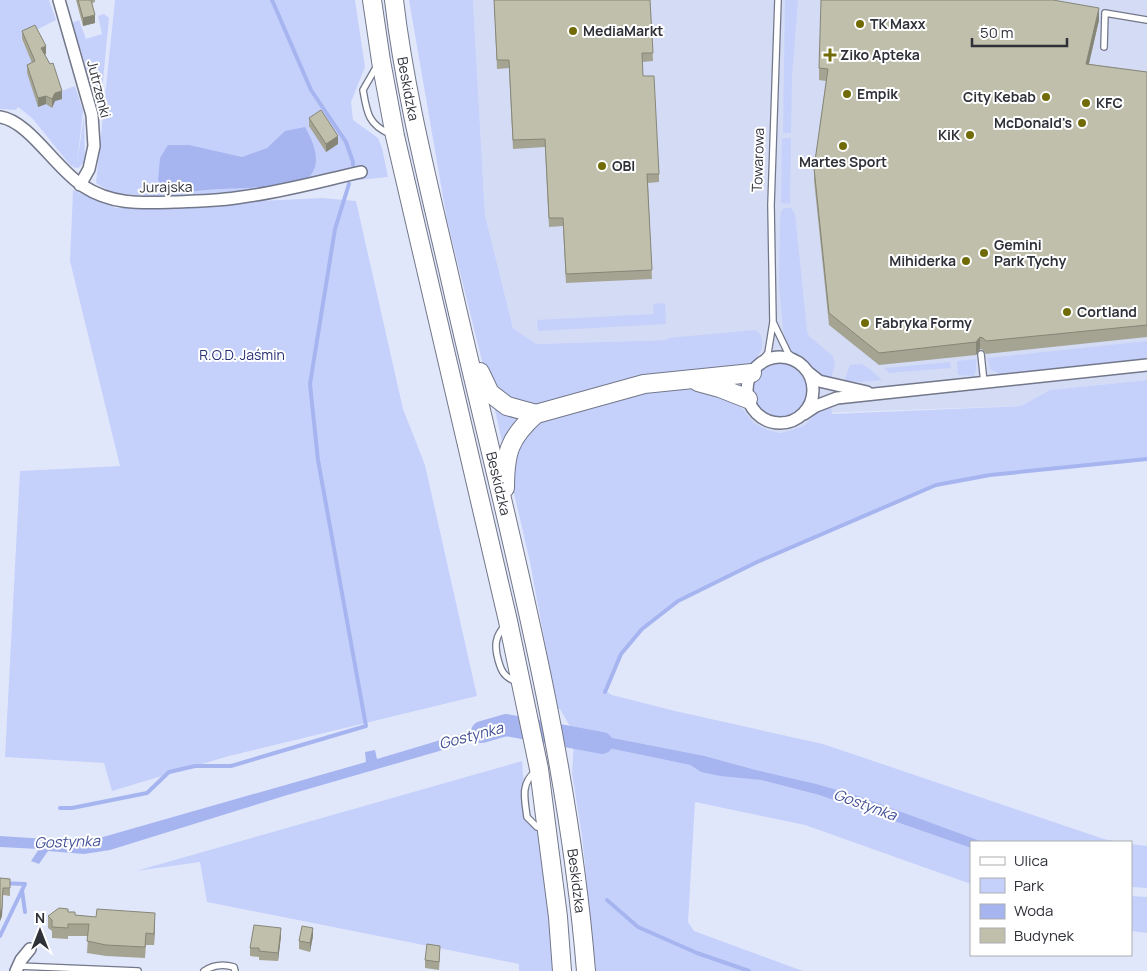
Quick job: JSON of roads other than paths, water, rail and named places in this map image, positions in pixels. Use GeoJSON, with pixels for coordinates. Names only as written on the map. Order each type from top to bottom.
{"type":"FeatureCollection","features":[{"type":"Feature","properties":{"kind":"main road","name":"Beskidzka"},"geometry":{"type":"LineString","coordinates":[[394,0],[414,116],[505,514],[561,773],[574,857],[586,971]]}},
{"type":"Feature","properties":{"kind":"main road","name":"Beskidzka"},"geometry":{"type":"LineString","coordinates":[[372,4],[395,136],[508,621],[539,769],[562,971]]}},
{"type":"Feature","properties":{"kind":"main road"},"geometry":{"type":"LineString","coordinates":[[465,343],[490,393],[506,406],[536,414]]}},
{"type":"Feature","properties":{"kind":"main road"},"geometry":{"type":"LineString","coordinates":[[505,514],[505,471],[508,452],[513,439],[524,424],[536,414],[630,387],[756,368]]}},
{"type":"Feature","properties":{"kind":"main road"},"geometry":{"type":"LineString","coordinates":[[690,379],[748,399]]}},
{"type":"Feature","properties":{"kind":"street","name":"Jutrzenki"},"geometry":{"type":"LineString","coordinates":[[59,0],[92,115],[94,146],[90,169],[80,185]]}},
{"type":"Feature","properties":{"kind":"street","name":"Jurajska"},"geometry":{"type":"LineString","coordinates":[[0,117],[10,119],[24,128],[66,174],[80,185],[95,194],[118,201],[147,203],[204,201],[256,195],[361,172]]}},
{"type":"Feature","properties":{"kind":"street"},"geometry":{"type":"LineString","coordinates":[[781,357],[792,359],[805,369],[813,383],[814,394],[804,414],[784,424],[773,423],[756,414],[746,392],[748,381],[756,368],[770,358],[781,357]]}},
{"type":"Feature","properties":{"kind":"street","name":"Towarowa"},"geometry":{"type":"LineString","coordinates":[[804,414],[832,399],[1147,365]]}},
{"type":"Feature","properties":{"kind":"street","name":"Towarowa"},"geometry":{"type":"LineString","coordinates":[[805,369],[819,381],[878,394]]}},
{"type":"Feature","properties":{"kind":"street"},"geometry":{"type":"LineString","coordinates":[[16,969],[30,949]]}},
{"type":"Feature","properties":{"kind":"lane","name":"Towarowa"},"geometry":{"type":"LineString","coordinates":[[756,368],[768,353],[772,322],[771,205],[778,0]]}},
{"type":"Feature","properties":{"kind":"lane"},"geometry":{"type":"LineString","coordinates":[[1104,47],[1106,13],[1147,20]]}},
{"type":"Feature","properties":{"kind":"lane","name":"Towarowa"},"geometry":{"type":"LineString","coordinates":[[772,322],[788,353],[805,369]]}},
{"type":"Feature","properties":{"kind":"lane"},"geometry":{"type":"LineString","coordinates":[[981,354],[984,383]]}},
{"type":"Feature","properties":{"kind":"lane"},"geometry":{"type":"LineString","coordinates":[[204,971],[218,965],[234,967],[234,971]]}},
{"type":"Feature","properties":{"kind":"lane"},"geometry":{"type":"LineString","coordinates":[[16,969],[138,971]]}},
{"type":"Feature","properties":{"kind":"water"},"geometry":{"type":"Polygon","coordinates":[[[305,127],[311,139],[316,159],[313,171],[309,177],[302,181],[266,187],[178,192],[165,191],[158,180],[160,158],[168,145],[189,145],[242,157],[267,148],[285,131],[305,127]]]}},
{"type":"Feature","properties":{"kind":"water"},"geometry":{"type":"Polygon","coordinates":[[[511,719],[512,730],[284,796],[110,850],[84,854],[48,851],[39,864],[31,861],[39,849],[0,847],[0,836],[62,840],[96,839],[366,762],[365,752],[375,750],[377,759],[511,719]]]}},
{"type":"Feature","properties":{"kind":"water"},"geometry":{"type":"Polygon","coordinates":[[[572,730],[705,756],[858,796],[980,841],[970,841],[970,848],[819,795],[761,780],[701,772],[690,765],[574,741],[572,730]]]}},
{"type":"Feature","properties":{"kind":"waterway"},"geometry":{"type":"LineString","coordinates":[[272,0],[311,90],[346,142],[353,165]]}},
{"type":"Feature","properties":{"kind":"waterway"},"geometry":{"type":"LineString","coordinates":[[60,808],[72,808],[147,793],[169,772],[195,766],[231,766],[366,726],[318,460],[310,384],[335,229],[349,184]]}},
{"type":"Feature","properties":{"kind":"waterway"},"geometry":{"type":"LineString","coordinates":[[605,692],[621,654],[642,629],[678,601],[757,562],[936,485],[990,475],[1147,459]]}},
{"type":"Feature","properties":{"kind":"waterway","name":"Gostynka"},"geometry":{"type":"LineString","coordinates":[[482,732],[506,725],[602,743]]}},
{"type":"Feature","properties":{"kind":"waterway"},"geometry":{"type":"LineString","coordinates":[[0,883],[25,884],[0,936]]}},
{"type":"Feature","properties":{"kind":"waterway"},"geometry":{"type":"LineString","coordinates":[[22,890],[25,912]]}},
{"type":"Feature","properties":{"kind":"waterway"},"geometry":{"type":"LineString","coordinates":[[607,900],[638,927],[697,953],[749,971]]}},
{"type":"Feature","properties":{"kind":"place","name":"TK Maxx"},"geometry":{"type":"Point","coordinates":[860,24]}},
{"type":"Feature","properties":{"kind":"place","name":"MediaMarkt"},"geometry":{"type":"Point","coordinates":[573,31]}},
{"type":"Feature","properties":{"kind":"place","name":"Ziko Apteka"},"geometry":{"type":"Point","coordinates":[830,55]}},
{"type":"Feature","properties":{"kind":"place","name":"Empik"},"geometry":{"type":"Point","coordinates":[847,94]}},
{"type":"Feature","properties":{"kind":"place","name":"City Kebab"},"geometry":{"type":"Point","coordinates":[1046,97]}},
{"type":"Feature","properties":{"kind":"place","name":"KFC"},"geometry":{"type":"Point","coordinates":[1086,103]}},
{"type":"Feature","properties":{"kind":"place","name":"McDonald's"},"geometry":{"type":"Point","coordinates":[1082,123]}},
{"type":"Feature","properties":{"kind":"place","name":"KiK"},"geometry":{"type":"Point","coordinates":[970,135]}},
{"type":"Feature","properties":{"kind":"place","name":"Martes Sport"},"geometry":{"type":"Point","coordinates":[843,146]}},
{"type":"Feature","properties":{"kind":"place","name":"OBI"},"geometry":{"type":"Point","coordinates":[602,166]}},
{"type":"Feature","properties":{"kind":"place","name":"Gemini Park Tychy"},"geometry":{"type":"Point","coordinates":[984,253]}},
{"type":"Feature","properties":{"kind":"place","name":"Mihiderka"},"geometry":{"type":"Point","coordinates":[966,261]}},
{"type":"Feature","properties":{"kind":"place","name":"Cortland"},"geometry":{"type":"Point","coordinates":[1067,312]}},
{"type":"Feature","properties":{"kind":"place","name":"Fabryka Formy"},"geometry":{"type":"Point","coordinates":[865,323]}},
{"type":"Feature","properties":{"kind":"park label","name":"R.O.D. Jaśmin"},"geometry":{"type":"Point","coordinates":[242,355]}}]}
